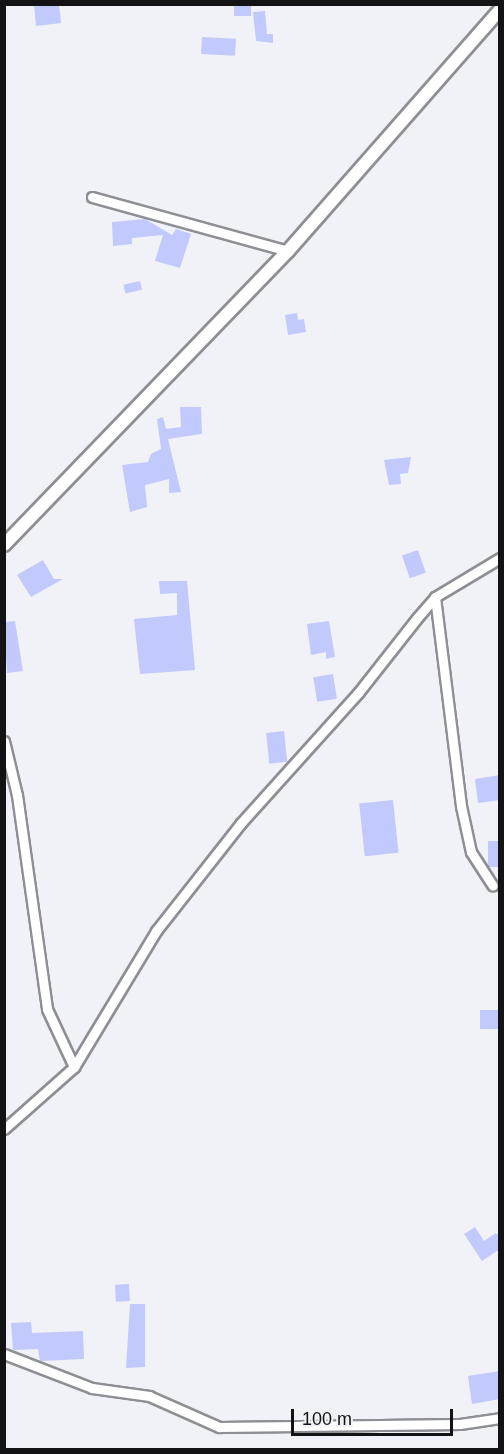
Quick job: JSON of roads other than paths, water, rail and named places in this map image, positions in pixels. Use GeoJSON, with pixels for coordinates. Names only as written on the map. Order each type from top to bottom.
{"type":"FeatureCollection","features":[{"type":"Feature","properties":{"kind":"street"},"geometry":{"type":"LineString","coordinates":[[4,545],[288,251],[500,10]]}},
{"type":"Feature","properties":{"kind":"street"},"geometry":{"type":"LineString","coordinates":[[92,197],[288,251]]}},
{"type":"Feature","properties":{"kind":"street"},"geometry":{"type":"LineString","coordinates":[[4,1129],[74,1067],[156,932],[241,823],[358,693],[435,597],[500,558]]}},
{"type":"Feature","properties":{"kind":"street"},"geometry":{"type":"LineString","coordinates":[[435,597],[461,806],[471,852],[494,886]]}},
{"type":"Feature","properties":{"kind":"street"},"geometry":{"type":"LineString","coordinates":[[4,741],[17,795],[47,1009],[74,1067]]}},
{"type":"Feature","properties":{"kind":"street"},"geometry":{"type":"LineString","coordinates":[[4,1354],[92,1388],[149,1396],[219,1427],[460,1424],[500,1418]]}}]}
